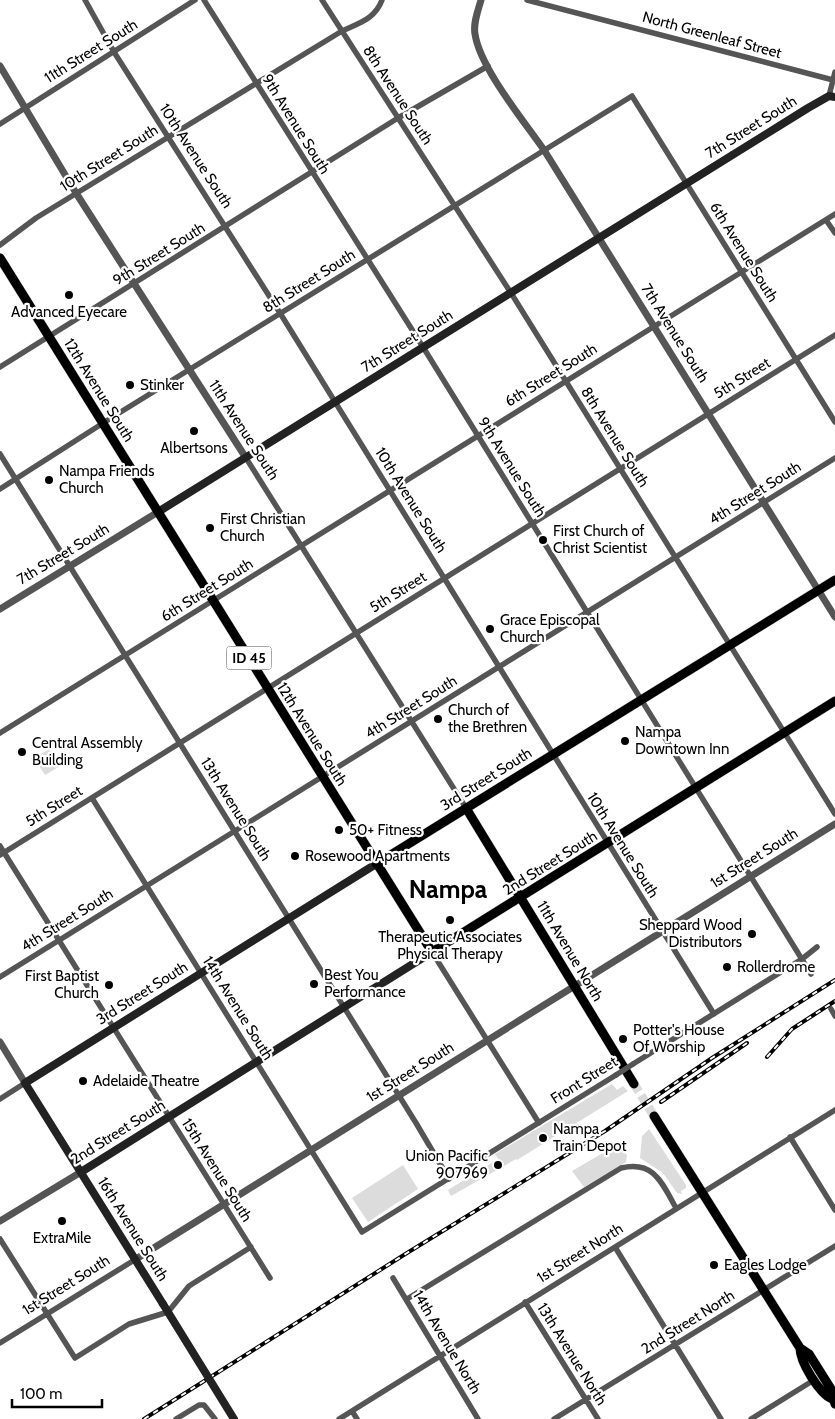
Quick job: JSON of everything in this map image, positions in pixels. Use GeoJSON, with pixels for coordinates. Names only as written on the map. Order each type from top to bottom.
{"type":"FeatureCollection","features":[{"type":"Feature","properties":{"kind":"main road","name":"7th Street South"},"geometry":{"type":"LineString","coordinates":[[158,512],[599,238],[832,96]]}},
{"type":"Feature","properties":{"kind":"main road","name":"12th Avenue South"},"geometry":{"type":"LineString","coordinates":[[0,258],[432,952]]}},
{"type":"Feature","properties":{"kind":"main road","name":"3rd Street South"},"geometry":{"type":"LineString","coordinates":[[25,1083],[835,580]]}},
{"type":"Feature","properties":{"kind":"main road","name":"2nd Street South"},"geometry":{"type":"LineString","coordinates":[[80,1172],[835,702]]}},
{"type":"Feature","properties":{"kind":"main road","name":"11th Avenue North"},"geometry":{"type":"LineString","coordinates":[[466,808],[634,1084]]}},
{"type":"Feature","properties":{"kind":"main road","name":"16th Avenue South"},"geometry":{"type":"LineString","coordinates":[[25,1083],[234,1419]]}},
{"type":"Feature","properties":{"kind":"main road"},"geometry":{"type":"LineString","coordinates":[[654,1116],[800,1348],[809,1354],[831,1389],[834,1402]]}},
{"type":"Feature","properties":{"kind":"main road"},"geometry":{"type":"LineString","coordinates":[[800,1348],[800,1356],[814,1380],[824,1395],[834,1402]]}},
{"type":"Feature","properties":{"kind":"street","name":"10th Avenue South"},"geometry":{"type":"LineString","coordinates":[[85,0],[114,52],[336,402],[714,1014]]}},
{"type":"Feature","properties":{"kind":"street","name":"11th Street South"},"geometry":{"type":"LineString","coordinates":[[0,124],[195,0]]}},
{"type":"Feature","properties":{"kind":"street","name":"9th Avenue South"},"geometry":{"type":"LineString","coordinates":[[204,0],[366,260],[423,347],[811,974]]}},
{"type":"Feature","properties":{"kind":"street","name":"8th Avenue South"},"geometry":{"type":"LineString","coordinates":[[322,0],[511,293],[835,814]]}},
{"type":"Feature","properties":{"kind":"street","name":"10th Street South"},"geometry":{"type":"LineString","coordinates":[[0,245],[36,218],[167,136],[342,32],[369,19],[378,11],[382,0]]}},
{"type":"Feature","properties":{"kind":"street","name":"7th Avenue South"},"geometry":{"type":"LineString","coordinates":[[481,0],[475,22],[477,43],[488,66],[544,150],[835,618]]}},
{"type":"Feature","properties":{"kind":"street","name":"North Greenleaf Street"},"geometry":{"type":"LineString","coordinates":[[527,0],[833,80]]}},
{"type":"Feature","properties":{"kind":"street","name":"11th Avenue South"},"geometry":{"type":"LineString","coordinates":[[0,66],[76,193],[246,458],[466,808]]}},
{"type":"Feature","properties":{"kind":"street","name":"9th Street South"},"geometry":{"type":"LineString","coordinates":[[0,367],[134,285],[398,118],[488,66]]}},
{"type":"Feature","properties":{"kind":"street"},"geometry":{"type":"LineString","coordinates":[[832,96],[835,72]]}},
{"type":"Feature","properties":{"kind":"street","name":"8th Street South"},"geometry":{"type":"LineString","coordinates":[[0,489],[188,370],[632,96]]}},
{"type":"Feature","properties":{"kind":"street","name":"6th Avenue South"},"geometry":{"type":"LineString","coordinates":[[632,96],[835,422]]}},
{"type":"Feature","properties":{"kind":"street","name":"6th Street South"},"geometry":{"type":"LineString","coordinates":[[0,733],[835,214]]}},
{"type":"Feature","properties":{"kind":"street"},"geometry":{"type":"LineString","coordinates":[[826,220],[835,233]]}},
{"type":"Feature","properties":{"kind":"street","name":"5th Street"},"geometry":{"type":"LineString","coordinates":[[2,854],[835,335]]}},
{"type":"Feature","properties":{"kind":"street","name":"13th Avenue South"},"geometry":{"type":"LineString","coordinates":[[0,454],[399,1095],[448,1179]]}},
{"type":"Feature","properties":{"kind":"street","name":"4th Street South"},"geometry":{"type":"LineString","coordinates":[[0,977],[835,458]]}},
{"type":"Feature","properties":{"kind":"street","name":"7th Street South"},"geometry":{"type":"LineString","coordinates":[[0,609],[158,512]]}},
{"type":"Feature","properties":{"kind":"street","name":"14th Avenue South"},"geometry":{"type":"LineString","coordinates":[[92,798],[362,1232]]}},
{"type":"Feature","properties":{"kind":"street","name":"1st Street South"},"geometry":{"type":"LineString","coordinates":[[0,1343],[835,824]]}},
{"type":"Feature","properties":{"kind":"street","name":"15th Avenue South"},"geometry":{"type":"LineString","coordinates":[[0,846],[2,854],[59,940],[270,1278]]}},
{"type":"Feature","properties":{"kind":"street","name":"Front Street"},"geometry":{"type":"LineString","coordinates":[[362,1232],[802,959],[818,947]]}},
{"type":"Feature","properties":{"kind":"street","name":"12th Avenue South"},"geometry":{"type":"LineString","coordinates":[[432,952],[539,1123]]}},
{"type":"Feature","properties":{"kind":"street"},"geometry":{"type":"LineString","coordinates":[[831,1010],[835,1016]]}},
{"type":"Feature","properties":{"kind":"street","name":"16th Avenue South"},"geometry":{"type":"LineString","coordinates":[[0,1042],[25,1083]]}},
{"type":"Feature","properties":{"kind":"street","name":"3rd Street South"},"geometry":{"type":"LineString","coordinates":[[0,1099],[25,1083]]}},
{"type":"Feature","properties":{"kind":"street","name":"1st Street North"},"geometry":{"type":"LineString","coordinates":[[339,1419],[702,1191],[835,1110]]}},
{"type":"Feature","properties":{"kind":"street"},"geometry":{"type":"LineString","coordinates":[[790,1137],[835,1210]]}},
{"type":"Feature","properties":{"kind":"street"},"geometry":{"type":"LineString","coordinates":[[407,1299],[621,1168],[630,1166],[651,1171],[658,1176],[676,1208]]}},
{"type":"Feature","properties":{"kind":"street","name":"2nd Street South"},"geometry":{"type":"LineString","coordinates":[[0,1221],[80,1172]]}},
{"type":"Feature","properties":{"kind":"street"},"geometry":{"type":"LineString","coordinates":[[0,1239],[75,1358],[129,1324],[168,1312],[189,1286],[251,1248]]}},
{"type":"Feature","properties":{"kind":"street","name":"2nd Street North"},"geometry":{"type":"LineString","coordinates":[[554,1419],[835,1246]]}},
{"type":"Feature","properties":{"kind":"street"},"geometry":{"type":"LineString","coordinates":[[615,1247],[721,1419]]}},
{"type":"Feature","properties":{"kind":"street","name":"14th Avenue North"},"geometry":{"type":"LineString","coordinates":[[393,1278],[478,1419]]}},
{"type":"Feature","properties":{"kind":"street","name":"13th Avenue North"},"geometry":{"type":"LineString","coordinates":[[525,1302],[598,1419]]}},
{"type":"Feature","properties":{"kind":"street"},"geometry":{"type":"LineString","coordinates":[[751,1419],[814,1380]]}},
{"type":"Feature","properties":{"kind":"street"},"geometry":{"type":"LineString","coordinates":[[176,1419],[204,1404],[215,1419]]}},
{"type":"Feature","properties":{"kind":"street"},"geometry":{"type":"LineString","coordinates":[[352,1411],[357,1419]]}},
{"type":"Feature","properties":{"kind":"shaded area"},"geometry":{"type":"Polygon","coordinates":[[[49,749],[60,766],[45,775],[34,758],[49,749]]]}},
{"type":"Feature","properties":{"kind":"shaded area"},"geometry":{"type":"Polygon","coordinates":[[[612,1084],[617,1090],[623,1086],[628,1091],[517,1160],[451,1196],[448,1190],[498,1159],[495,1154],[612,1084]]]}},
{"type":"Feature","properties":{"kind":"shaded area"},"geometry":{"type":"Polygon","coordinates":[[[649,1129],[686,1185],[686,1188],[681,1191],[682,1194],[677,1193],[663,1173],[640,1158],[642,1136],[649,1129]]]}},
{"type":"Feature","properties":{"kind":"shaded area"},"geometry":{"type":"Polygon","coordinates":[[[615,1146],[627,1155],[626,1162],[584,1187],[572,1171],[615,1146]]]}},
{"type":"Feature","properties":{"kind":"shaded area"},"geometry":{"type":"Polygon","coordinates":[[[403,1165],[418,1189],[368,1222],[352,1198],[403,1165]]]}},
{"type":"Feature","properties":{"kind":"tunnel"},"geometry":{"type":"LineString","coordinates":[[634,1084],[654,1116]]}},
{"type":"Feature","properties":{"kind":"railway"},"geometry":{"type":"LineString","coordinates":[[144,1419],[605,1131],[712,1058],[835,980]]}},
{"type":"Feature","properties":{"kind":"railway"},"geometry":{"type":"LineString","coordinates":[[767,1057],[792,1029],[835,1001]]}},
{"type":"Feature","properties":{"kind":"railway"},"geometry":{"type":"LineString","coordinates":[[661,1102],[747,1043]]}},
{"type":"Feature","properties":{"kind":"place","name":"Advanced Eyecare"},"geometry":{"type":"Point","coordinates":[69,295]}},
{"type":"Feature","properties":{"kind":"place","name":"Stinker"},"geometry":{"type":"Point","coordinates":[130,385]}},
{"type":"Feature","properties":{"kind":"place","name":"Albertsons"},"geometry":{"type":"Point","coordinates":[194,431]}},
{"type":"Feature","properties":{"kind":"place","name":"Nampa Friends Church"},"geometry":{"type":"Point","coordinates":[49,480]}},
{"type":"Feature","properties":{"kind":"place","name":"First Christian Church"},"geometry":{"type":"Point","coordinates":[210,528]}},
{"type":"Feature","properties":{"kind":"place","name":"First Church of Christ Scientist"},"geometry":{"type":"Point","coordinates":[543,540]}},
{"type":"Feature","properties":{"kind":"place","name":"Grace Episcopal Church"},"geometry":{"type":"Point","coordinates":[490,629]}},
{"type":"Feature","properties":{"kind":"place","name":"Church of the Brethren"},"geometry":{"type":"Point","coordinates":[438,719]}},
{"type":"Feature","properties":{"kind":"place","name":"Nampa Downtown Inn"},"geometry":{"type":"Point","coordinates":[625,741]}},
{"type":"Feature","properties":{"kind":"place","name":"Central Assembly Building"},"geometry":{"type":"Point","coordinates":[22,752]}},
{"type":"Feature","properties":{"kind":"place","name":"50+ Fitness"},"geometry":{"type":"Point","coordinates":[339,830]}},
{"type":"Feature","properties":{"kind":"place","name":"Rosewood Apartments"},"geometry":{"type":"Point","coordinates":[295,856]}},
{"type":"Feature","properties":{"kind":"place","name":"Therapeutic Associates Physical Therapy"},"geometry":{"type":"Point","coordinates":[450,920]}},
{"type":"Feature","properties":{"kind":"place","name":"Sheppard Wood Distributors"},"geometry":{"type":"Point","coordinates":[752,934]}},
{"type":"Feature","properties":{"kind":"place","name":"Rollerdrome"},"geometry":{"type":"Point","coordinates":[727,967]}},
{"type":"Feature","properties":{"kind":"place","name":"Best You Performance"},"geometry":{"type":"Point","coordinates":[314,984]}},
{"type":"Feature","properties":{"kind":"place","name":"First Baptist Church"},"geometry":{"type":"Point","coordinates":[109,985]}},
{"type":"Feature","properties":{"kind":"place","name":"Potter's House Of Worship"},"geometry":{"type":"Point","coordinates":[623,1039]}},
{"type":"Feature","properties":{"kind":"place","name":"Adelaide Theatre"},"geometry":{"type":"Point","coordinates":[83,1081]}},
{"type":"Feature","properties":{"kind":"place","name":"Nampa Train Depot"},"geometry":{"type":"Point","coordinates":[543,1138]}},
{"type":"Feature","properties":{"kind":"place","name":"Union Pacific 907969"},"geometry":{"type":"Point","coordinates":[498,1165]}},
{"type":"Feature","properties":{"kind":"place","name":"ExtraMile"},"geometry":{"type":"Point","coordinates":[62,1221]}},
{"type":"Feature","properties":{"kind":"place","name":"Eagles Lodge"},"geometry":{"type":"Point","coordinates":[714,1265]}},
{"type":"Feature","properties":{"kind":"district","name":"Nampa"},"geometry":{"type":"Point","coordinates":[448,889]}}]}
